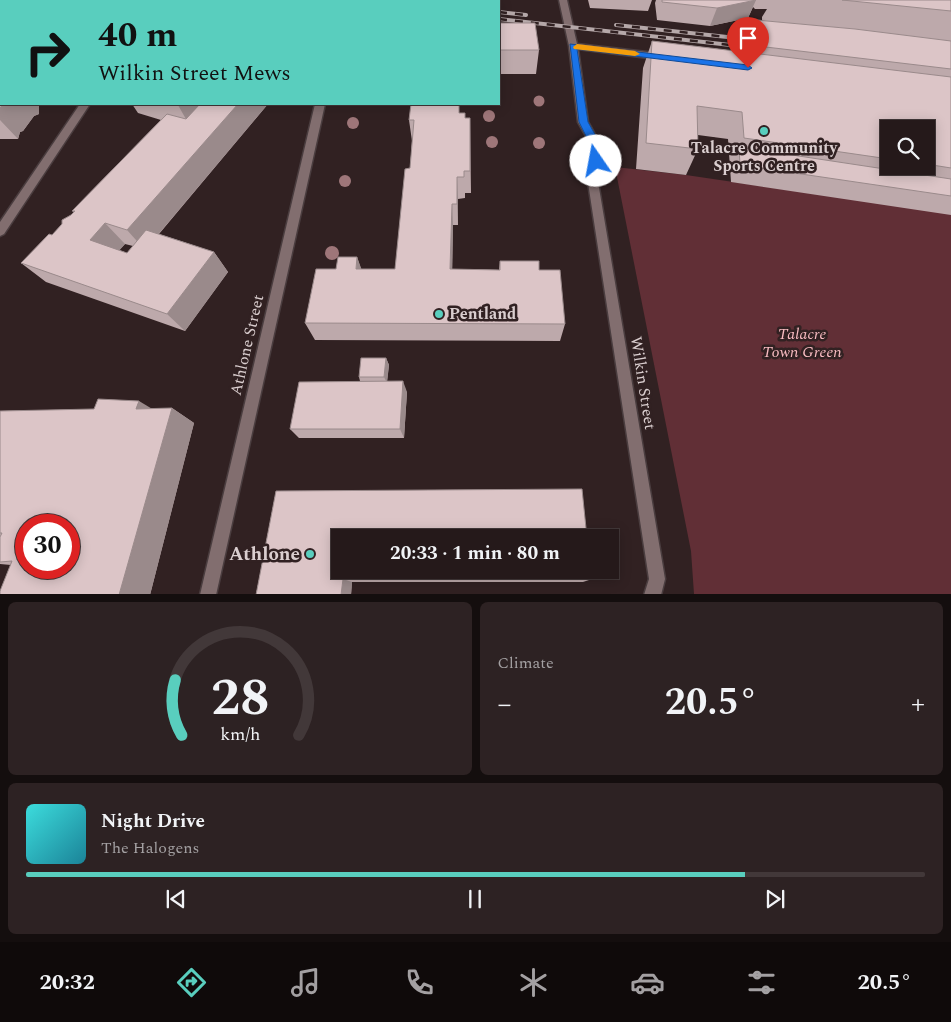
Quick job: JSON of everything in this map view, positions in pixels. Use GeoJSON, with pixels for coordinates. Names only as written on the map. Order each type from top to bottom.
{"type":"FeatureCollection","features":[{"type":"Feature","properties":{"kind":"street"},"geometry":{"type":"LineString","coordinates":[[563,0],[573,46],[583,122],[592,138],[596,161]]}},
{"type":"Feature","properties":{"kind":"street"},"geometry":{"type":"LineString","coordinates":[[573,46],[670,58]]}},
{"type":"Feature","properties":{"kind":"street"},"geometry":{"type":"LineString","coordinates":[[0,231],[84,105]]}},
{"type":"Feature","properties":{"kind":"street","name":"Athlone Street"},"geometry":{"type":"LineString","coordinates":[[208,594],[320,105]]}},
{"type":"Feature","properties":{"kind":"street","name":"Wilkin Street"},"geometry":{"type":"LineString","coordinates":[[592,176],[657,579],[652,594]]}},
{"type":"Feature","properties":{"kind":"green space","name":"Talacre Town Green"},"geometry":{"type":"Polygon","coordinates":[[[615,167],[686,175],[951,214],[951,594],[694,594],[691,551],[615,167]]]}},
{"type":"Feature","properties":{"kind":"building"},"geometry":{"type":"Polygon","coordinates":[[[662,0],[756,0],[717,8],[662,2],[662,0]]]}},
{"type":"Feature","properties":{"kind":"building"},"geometry":{"type":"Polygon","coordinates":[[[842,0],[951,0],[951,11],[842,0]]]}},
{"type":"Feature","properties":{"kind":"building"},"geometry":{"type":"Polygon","coordinates":[[[745,19],[855,29],[951,41],[951,69],[749,45],[745,19]]]}},
{"type":"Feature","properties":{"kind":"building"},"geometry":{"type":"Polygon","coordinates":[[[500,23],[535,23],[539,50],[500,50],[500,23]]]}},
{"type":"Feature","properties":{"kind":"building"},"geometry":{"type":"Polygon","coordinates":[[[652,41],[951,77],[951,168],[935,165],[935,120],[880,120],[880,158],[744,138],[742,112],[697,106],[698,149],[646,143],[652,41]]]}},
{"type":"Feature","properties":{"kind":"building"},"geometry":{"type":"Polygon","coordinates":[[[199,105],[237,105],[127,230],[105,223],[90,240],[127,253],[146,230],[214,252],[167,314],[21,263],[49,234],[52,235],[62,224],[62,220],[75,211],[72,211],[167,114],[186,119],[199,105]]]}},
{"type":"Feature","properties":{"kind":"building"},"geometry":{"type":"Polygon","coordinates":[[[411,105],[459,105],[459,113],[465,113],[465,118],[470,118],[470,171],[464,171],[464,177],[457,177],[457,204],[452,204],[450,269],[500,270],[500,261],[539,261],[539,270],[560,270],[565,324],[305,323],[316,269],[336,269],[338,257],[357,257],[356,269],[395,269],[405,169],[410,168],[414,120],[409,120],[411,105]]]}},
{"type":"Feature","properties":{"kind":"building"},"geometry":{"type":"Polygon","coordinates":[[[739,147],[880,168],[880,175],[924,175],[951,179],[951,196],[740,165],[739,147]]]}},
{"type":"Feature","properties":{"kind":"building"},"geometry":{"type":"Polygon","coordinates":[[[361,358],[386,358],[384,377],[359,377],[361,358]]]}},
{"type":"Feature","properties":{"kind":"building"},"geometry":{"type":"Polygon","coordinates":[[[403,381],[400,429],[290,429],[299,382],[403,381]]]}},
{"type":"Feature","properties":{"kind":"building"},"geometry":{"type":"Polygon","coordinates":[[[98,399],[139,401],[136,409],[172,408],[119,594],[0,594],[12,561],[0,562],[0,537],[2,533],[0,533],[0,411],[94,409],[98,399]]]}},
{"type":"Feature","properties":{"kind":"building","name":"Athlone"},"geometry":{"type":"Polygon","coordinates":[[[582,489],[586,529],[331,529],[331,579],[343,579],[341,594],[256,594],[276,491],[582,489]]]}},
{"type":"Feature","properties":{"kind":"railway"},"geometry":{"type":"LineString","coordinates":[[500,12],[526,15]]}},
{"type":"Feature","properties":{"kind":"railway"},"geometry":{"type":"LineString","coordinates":[[500,19],[757,48]]}},
{"type":"Feature","properties":{"kind":"railway"},"geometry":{"type":"LineString","coordinates":[[616,25],[755,40]]}},
{"type":"Feature","properties":{"kind":"slow traffic"},"geometry":{"type":"LineString","coordinates":[[577,47],[635,54]]}},
{"type":"Feature","properties":{"kind":"place","name":"Talacre Community Sports Centre"},"geometry":{"type":"Point","coordinates":[764,131]}},
{"type":"Feature","properties":{"kind":"place","name":"Pentland"},"geometry":{"type":"Point","coordinates":[439,314]}},
{"type":"Feature","properties":{"kind":"place","name":"Athlone"},"geometry":{"type":"Point","coordinates":[310,554]}},
{"type":"Feature","properties":{"kind":"route"},"geometry":{"type":"LineString","coordinates":[[596,161],[592,138],[583,122],[573,46],[748,68]]}}]}
